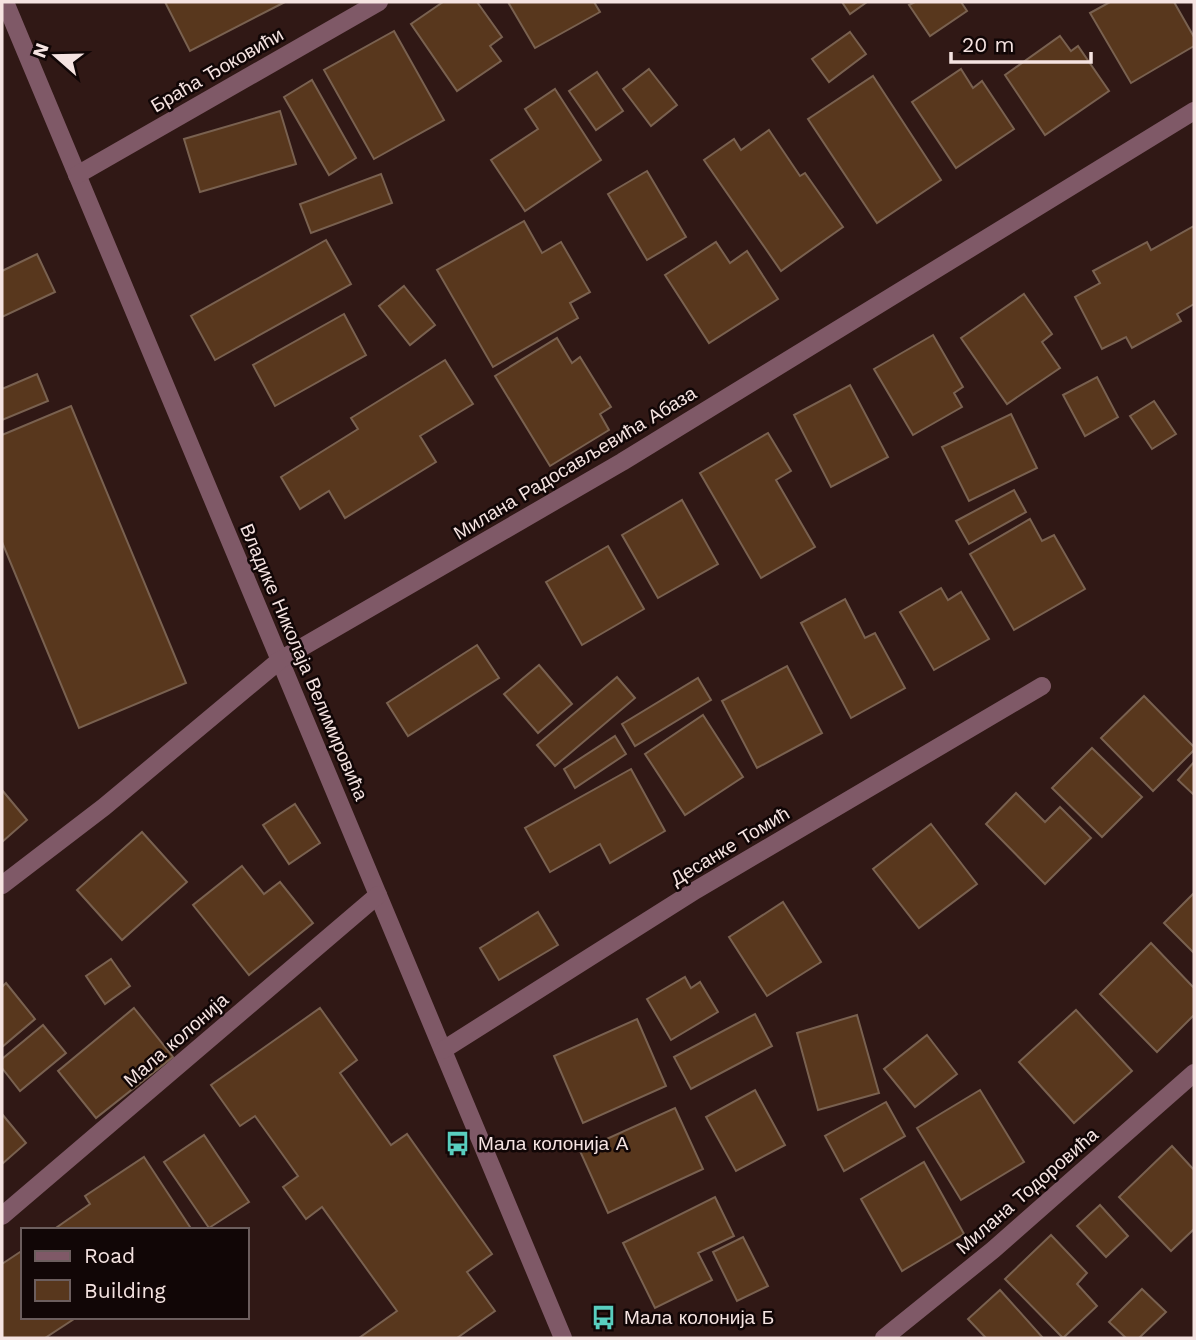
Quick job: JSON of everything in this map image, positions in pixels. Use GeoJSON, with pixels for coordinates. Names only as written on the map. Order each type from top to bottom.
{"type":"FeatureCollection","features":[{"type":"Feature","properties":{"kind":"street","name":"Владике Николаја Велимировића"},"geometry":{"type":"LineString","coordinates":[[5,2],[563,1338]]}},
{"type":"Feature","properties":{"kind":"street","name":"Браћа Ђоковићи"},"geometry":{"type":"LineString","coordinates":[[77,176],[379,2]]}},
{"type":"Feature","properties":{"kind":"street","name":"Милана Радосављевића Абаза"},"geometry":{"type":"LineString","coordinates":[[2,885],[104,807],[280,660],[622,462],[1194,111]]}},
{"type":"Feature","properties":{"kind":"street","name":"Десанке Томић"},"geometry":{"type":"LineString","coordinates":[[443,1050],[696,890],[1042,686]]}},
{"type":"Feature","properties":{"kind":"street","name":"Мала колонија"},"geometry":{"type":"LineString","coordinates":[[2,1216],[378,895]]}},
{"type":"Feature","properties":{"kind":"street","name":"Милана Тодоровића"},"geometry":{"type":"LineString","coordinates":[[884,1338],[993,1250],[1194,1073]]}},
{"type":"Feature","properties":{"kind":"building"},"geometry":{"type":"Polygon","coordinates":[[[165,2],[285,2],[190,51],[165,2]]]}},
{"type":"Feature","properties":{"kind":"building"},"geometry":{"type":"Polygon","coordinates":[[[443,2],[477,2],[502,37],[490,46],[501,61],[457,91],[411,24],[443,2]]]}},
{"type":"Feature","properties":{"kind":"building"},"geometry":{"type":"Polygon","coordinates":[[[508,2],[594,2],[600,12],[535,48],[508,2]]]}},
{"type":"Feature","properties":{"kind":"building"},"geometry":{"type":"Polygon","coordinates":[[[842,2],[867,2],[850,14],[842,2]]]}},
{"type":"Feature","properties":{"kind":"building"},"geometry":{"type":"Polygon","coordinates":[[[915,2],[961,2],[967,11],[930,36],[909,5],[915,2]]]}},
{"type":"Feature","properties":{"kind":"building"},"geometry":{"type":"Polygon","coordinates":[[[1110,2],[1174,2],[1194,37],[1194,46],[1131,83],[1090,13],[1110,2]]]}},
{"type":"Feature","properties":{"kind":"building"},"geometry":{"type":"Polygon","coordinates":[[[394,31],[444,120],[374,159],[324,70],[394,31]]]}},
{"type":"Feature","properties":{"kind":"building"},"geometry":{"type":"Polygon","coordinates":[[[850,32],[866,54],[829,82],[812,59],[850,32]]]}},
{"type":"Feature","properties":{"kind":"building"},"geometry":{"type":"Polygon","coordinates":[[[1060,36],[1071,51],[1078,46],[1109,91],[1045,135],[1005,75],[1060,36]]]}},
{"type":"Feature","properties":{"kind":"building"},"geometry":{"type":"Polygon","coordinates":[[[649,69],[677,105],[651,126],[623,89],[649,69]]]}},
{"type":"Feature","properties":{"kind":"building"},"geometry":{"type":"Polygon","coordinates":[[[961,69],[973,88],[982,81],[1014,129],[956,168],[912,102],[961,69]]]}},
{"type":"Feature","properties":{"kind":"building"},"geometry":{"type":"Polygon","coordinates":[[[597,72],[623,111],[596,130],[569,91],[597,72]]]}},
{"type":"Feature","properties":{"kind":"building"},"geometry":{"type":"Polygon","coordinates":[[[873,76],[941,180],[877,223],[808,119],[873,76]]]}},
{"type":"Feature","properties":{"kind":"building"},"geometry":{"type":"Polygon","coordinates":[[[312,80],[356,158],[329,175],[284,97],[312,80]]]}},
{"type":"Feature","properties":{"kind":"building"},"geometry":{"type":"Polygon","coordinates":[[[555,89],[601,160],[525,211],[491,160],[538,129],[525,109],[555,89]]]}},
{"type":"Feature","properties":{"kind":"building"},"geometry":{"type":"Polygon","coordinates":[[[280,111],[296,164],[200,192],[184,139],[280,111]]]}},
{"type":"Feature","properties":{"kind":"building"},"geometry":{"type":"Polygon","coordinates":[[[769,130],[800,176],[805,173],[843,227],[781,271],[704,160],[734,139],[741,150],[769,130]]]}},
{"type":"Feature","properties":{"kind":"building"},"geometry":{"type":"Polygon","coordinates":[[[647,171],[686,237],[647,260],[608,194],[647,171]]]}},
{"type":"Feature","properties":{"kind":"building"},"geometry":{"type":"Polygon","coordinates":[[[381,174],[392,203],[311,233],[300,204],[381,174]]]}},
{"type":"Feature","properties":{"kind":"building"},"geometry":{"type":"Polygon","coordinates":[[[524,221],[542,253],[561,242],[590,292],[570,303],[578,318],[493,367],[437,270],[524,221]]]}},
{"type":"Feature","properties":{"kind":"building"},"geometry":{"type":"Polygon","coordinates":[[[1194,226],[1194,304],[1177,314],[1181,321],[1132,348],[1126,337],[1102,349],[1075,297],[1100,283],[1093,271],[1147,242],[1151,250],[1194,226]]]}},
{"type":"Feature","properties":{"kind":"building"},"geometry":{"type":"Polygon","coordinates":[[[326,240],[351,284],[215,360],[191,316],[326,240]]]}},
{"type":"Feature","properties":{"kind":"building"},"geometry":{"type":"Polygon","coordinates":[[[716,242],[730,263],[747,251],[778,299],[709,343],[665,275],[716,242]]]}},
{"type":"Feature","properties":{"kind":"building"},"geometry":{"type":"Polygon","coordinates":[[[37,254],[55,292],[2,317],[2,271],[37,254]]]}},
{"type":"Feature","properties":{"kind":"building"},"geometry":{"type":"Polygon","coordinates":[[[404,286],[435,325],[410,345],[379,306],[404,286]]]}},
{"type":"Feature","properties":{"kind":"building"},"geometry":{"type":"Polygon","coordinates":[[[1024,294],[1052,334],[1042,342],[1060,368],[1007,404],[961,338],[1024,294]]]}},
{"type":"Feature","properties":{"kind":"building"},"geometry":{"type":"Polygon","coordinates":[[[344,314],[366,355],[275,406],[253,365],[344,314]]]}},
{"type":"Feature","properties":{"kind":"building"},"geometry":{"type":"Polygon","coordinates":[[[933,335],[963,387],[954,393],[962,407],[913,435],[874,369],[933,335]]]}},
{"type":"Feature","properties":{"kind":"building"},"geometry":{"type":"Polygon","coordinates":[[[557,338],[572,363],[580,357],[611,407],[600,414],[609,430],[550,466],[495,376],[557,338]]]}},
{"type":"Feature","properties":{"kind":"building"},"geometry":{"type":"Polygon","coordinates":[[[445,360],[473,404],[420,436],[436,462],[345,518],[329,491],[300,509],[281,477],[358,429],[351,418],[445,360]]]}},
{"type":"Feature","properties":{"kind":"building"},"geometry":{"type":"Polygon","coordinates":[[[37,374],[48,401],[2,420],[2,389],[37,374]]]}},
{"type":"Feature","properties":{"kind":"building"},"geometry":{"type":"Polygon","coordinates":[[[1097,377],[1118,417],[1085,436],[1063,395],[1097,377]]]}},
{"type":"Feature","properties":{"kind":"building"},"geometry":{"type":"Polygon","coordinates":[[[850,385],[888,457],[831,487],[794,415],[850,385]]]}},
{"type":"Feature","properties":{"kind":"building"},"geometry":{"type":"Polygon","coordinates":[[[1154,401],[1176,434],[1152,449],[1130,416],[1154,401]]]}},
{"type":"Feature","properties":{"kind":"building"},"geometry":{"type":"Polygon","coordinates":[[[71,406],[186,683],[79,728],[2,542],[2,435],[71,406]]]}},
{"type":"Feature","properties":{"kind":"building"},"geometry":{"type":"Polygon","coordinates":[[[1011,414],[1037,468],[969,501],[942,447],[1011,414]]]}},
{"type":"Feature","properties":{"kind":"building"},"geometry":{"type":"Polygon","coordinates":[[[768,433],[791,471],[776,480],[815,547],[761,578],[700,473],[768,433]]]}},
{"type":"Feature","properties":{"kind":"building"},"geometry":{"type":"Polygon","coordinates":[[[1014,490],[1026,512],[969,544],[956,521],[1014,490]]]}},
{"type":"Feature","properties":{"kind":"building"},"geometry":{"type":"Polygon","coordinates":[[[682,500],[718,564],[658,598],[622,535],[682,500]]]}},
{"type":"Feature","properties":{"kind":"building"},"geometry":{"type":"Polygon","coordinates":[[[1030,519],[1042,541],[1054,535],[1085,589],[1014,630],[970,554],[1030,519]]]}},
{"type":"Feature","properties":{"kind":"building"},"geometry":{"type":"Polygon","coordinates":[[[608,546],[644,609],[582,645],[546,582],[608,546]]]}},
{"type":"Feature","properties":{"kind":"building"},"geometry":{"type":"Polygon","coordinates":[[[941,588],[948,600],[961,592],[989,639],[934,670],[900,612],[941,588]]]}},
{"type":"Feature","properties":{"kind":"building"},"geometry":{"type":"Polygon","coordinates":[[[845,599],[865,638],[875,633],[905,688],[851,718],[801,623],[845,599]]]}},
{"type":"Feature","properties":{"kind":"building"},"geometry":{"type":"Polygon","coordinates":[[[477,645],[499,678],[408,736],[387,703],[477,645]]]}},
{"type":"Feature","properties":{"kind":"building"},"geometry":{"type":"Polygon","coordinates":[[[539,665],[572,704],[538,733],[504,694],[539,665]]]}},
{"type":"Feature","properties":{"kind":"building"},"geometry":{"type":"Polygon","coordinates":[[[787,666],[822,733],[757,768],[722,701],[787,666]]]}},
{"type":"Feature","properties":{"kind":"building"},"geometry":{"type":"Polygon","coordinates":[[[617,677],[635,698],[555,766],[537,745],[617,677]]]}},
{"type":"Feature","properties":{"kind":"building"},"geometry":{"type":"Polygon","coordinates":[[[698,678],[711,700],[635,746],[622,724],[698,678]]]}},
{"type":"Feature","properties":{"kind":"building"},"geometry":{"type":"Polygon","coordinates":[[[1144,696],[1194,747],[1153,791],[1101,738],[1144,696]]]}},
{"type":"Feature","properties":{"kind":"building"},"geometry":{"type":"Polygon","coordinates":[[[703,715],[743,777],[685,815],[645,754],[703,715]]]}},
{"type":"Feature","properties":{"kind":"building"},"geometry":{"type":"Polygon","coordinates":[[[615,736],[626,754],[575,788],[564,769],[615,736]]]}},
{"type":"Feature","properties":{"kind":"building"},"geometry":{"type":"Polygon","coordinates":[[[1092,748],[1142,797],[1102,837],[1052,788],[1092,748]]]}},
{"type":"Feature","properties":{"kind":"building"},"geometry":{"type":"Polygon","coordinates":[[[1194,762],[1194,795],[1178,780],[1194,762]]]}},
{"type":"Feature","properties":{"kind":"building"},"geometry":{"type":"Polygon","coordinates":[[[631,769],[665,831],[610,863],[600,844],[550,872],[525,828],[631,769]]]}},
{"type":"Feature","properties":{"kind":"building"},"geometry":{"type":"Polygon","coordinates":[[[2,790],[27,820],[2,842],[2,790]]]}},
{"type":"Feature","properties":{"kind":"building"},"geometry":{"type":"Polygon","coordinates":[[[1016,793],[1045,822],[1060,807],[1091,838],[1045,884],[986,824],[1016,793]]]}},
{"type":"Feature","properties":{"kind":"building"},"geometry":{"type":"Polygon","coordinates":[[[295,804],[320,843],[289,864],[263,825],[295,804]]]}},
{"type":"Feature","properties":{"kind":"building"},"geometry":{"type":"Polygon","coordinates":[[[931,824],[977,884],[919,928],[873,869],[931,824]]]}},
{"type":"Feature","properties":{"kind":"building"},"geometry":{"type":"Polygon","coordinates":[[[142,832],[187,882],[122,940],[77,890],[142,832]]]}},
{"type":"Feature","properties":{"kind":"building"},"geometry":{"type":"Polygon","coordinates":[[[242,866],[264,894],[280,882],[313,923],[249,975],[193,905],[242,866]]]}},
{"type":"Feature","properties":{"kind":"building"},"geometry":{"type":"Polygon","coordinates":[[[1194,893],[1194,953],[1164,923],[1194,893]]]}},
{"type":"Feature","properties":{"kind":"building"},"geometry":{"type":"Polygon","coordinates":[[[783,902],[821,962],[767,996],[729,937],[783,902]]]}},
{"type":"Feature","properties":{"kind":"building"},"geometry":{"type":"Polygon","coordinates":[[[538,912],[558,945],[499,980],[480,948],[538,912]]]}},
{"type":"Feature","properties":{"kind":"building"},"geometry":{"type":"Polygon","coordinates":[[[1151,943],[1194,988],[1194,1015],[1157,1052],[1100,994],[1151,943]]]}},
{"type":"Feature","properties":{"kind":"building"},"geometry":{"type":"Polygon","coordinates":[[[111,959],[130,986],[105,1004],[86,976],[111,959]]]}},
{"type":"Feature","properties":{"kind":"building"},"geometry":{"type":"Polygon","coordinates":[[[685,977],[691,988],[700,982],[718,1012],[671,1040],[647,999],[685,977]]]}},
{"type":"Feature","properties":{"kind":"building"},"geometry":{"type":"Polygon","coordinates":[[[6,983],[35,1019],[2,1047],[2,987],[6,983]]]}},
{"type":"Feature","properties":{"kind":"building"},"geometry":{"type":"Polygon","coordinates":[[[134,1008],[173,1057],[96,1118],[58,1071],[134,1008]]]}},
{"type":"Feature","properties":{"kind":"building"},"geometry":{"type":"Polygon","coordinates":[[[320,1008],[357,1060],[340,1073],[391,1145],[407,1134],[492,1254],[467,1272],[495,1311],[457,1338],[359,1338],[397,1311],[322,1207],[306,1219],[283,1187],[298,1176],[255,1116],[240,1126],[211,1085],[320,1008]]]}},
{"type":"Feature","properties":{"kind":"building"},"geometry":{"type":"Polygon","coordinates":[[[1076,1010],[1132,1071],[1074,1123],[1019,1062],[1076,1010]]]}},
{"type":"Feature","properties":{"kind":"building"},"geometry":{"type":"Polygon","coordinates":[[[755,1014],[772,1046],[691,1089],[674,1057],[755,1014]]]}},
{"type":"Feature","properties":{"kind":"building"},"geometry":{"type":"Polygon","coordinates":[[[857,1015],[879,1093],[818,1110],[797,1033],[857,1015]]]}},
{"type":"Feature","properties":{"kind":"building"},"geometry":{"type":"Polygon","coordinates":[[[637,1019],[666,1086],[583,1123],[554,1056],[637,1019]]]}},
{"type":"Feature","properties":{"kind":"building"},"geometry":{"type":"Polygon","coordinates":[[[43,1025],[66,1053],[20,1091],[2,1068],[2,1059],[43,1025]]]}},
{"type":"Feature","properties":{"kind":"building"},"geometry":{"type":"Polygon","coordinates":[[[927,1035],[957,1074],[915,1107],[884,1069],[927,1035]]]}},
{"type":"Feature","properties":{"kind":"building"},"geometry":{"type":"Polygon","coordinates":[[[755,1090],[785,1145],[736,1171],[706,1117],[755,1090]]]}},
{"type":"Feature","properties":{"kind":"building"},"geometry":{"type":"Polygon","coordinates":[[[980,1090],[1024,1162],[961,1200],[917,1128],[980,1090]]]}},
{"type":"Feature","properties":{"kind":"building"},"geometry":{"type":"Polygon","coordinates":[[[886,1102],[905,1136],[844,1171],[825,1136],[886,1102]]]}},
{"type":"Feature","properties":{"kind":"building"},"geometry":{"type":"Polygon","coordinates":[[[675,1108],[703,1169],[608,1213],[580,1151],[675,1108]]]}},
{"type":"Feature","properties":{"kind":"building"},"geometry":{"type":"Polygon","coordinates":[[[2,1114],[26,1143],[2,1164],[2,1114]]]}},
{"type":"Feature","properties":{"kind":"building"},"geometry":{"type":"Polygon","coordinates":[[[204,1135],[249,1202],[209,1228],[164,1162],[204,1135]]]}},
{"type":"Feature","properties":{"kind":"building"},"geometry":{"type":"Polygon","coordinates":[[[1172,1146],[1194,1170],[1194,1229],[1171,1251],[1119,1197],[1172,1146]]]}},
{"type":"Feature","properties":{"kind":"building"},"geometry":{"type":"Polygon","coordinates":[[[144,1157],[191,1228],[56,1228],[90,1204],[85,1196],[144,1157]]]}},
{"type":"Feature","properties":{"kind":"building"},"geometry":{"type":"Polygon","coordinates":[[[924,1162],[964,1234],[902,1271],[861,1199],[924,1162]]]}},
{"type":"Feature","properties":{"kind":"building"},"geometry":{"type":"Polygon","coordinates":[[[715,1197],[734,1236],[698,1253],[712,1280],[655,1308],[623,1243],[715,1197]]]}},
{"type":"Feature","properties":{"kind":"building"},"geometry":{"type":"Polygon","coordinates":[[[1100,1205],[1128,1236],[1106,1257],[1077,1226],[1100,1205]]]}},
{"type":"Feature","properties":{"kind":"building"},"geometry":{"type":"Polygon","coordinates":[[[1051,1235],[1087,1273],[1077,1284],[1097,1306],[1063,1338],[1005,1279],[1051,1235]]]}},
{"type":"Feature","properties":{"kind":"building"},"geometry":{"type":"Polygon","coordinates":[[[743,1237],[768,1286],[737,1301],[713,1252],[743,1237]]]}},
{"type":"Feature","properties":{"kind":"building"},"geometry":{"type":"Polygon","coordinates":[[[21,1251],[21,1319],[74,1319],[45,1338],[2,1338],[2,1264],[21,1251]]]}},
{"type":"Feature","properties":{"kind":"building"},"geometry":{"type":"Polygon","coordinates":[[[1142,1289],[1166,1312],[1139,1338],[1126,1338],[1109,1322],[1142,1289]]]}},
{"type":"Feature","properties":{"kind":"building"},"geometry":{"type":"Polygon","coordinates":[[[1000,1290],[1043,1338],[986,1338],[968,1319],[1000,1290]]]}},
{"type":"Feature","properties":{"kind":"place","name":"Мала колонија А"},"geometry":{"type":"Point","coordinates":[458,1143]}},
{"type":"Feature","properties":{"kind":"place","name":"Мала колонија Б"},"geometry":{"type":"Point","coordinates":[604,1317]}}]}
